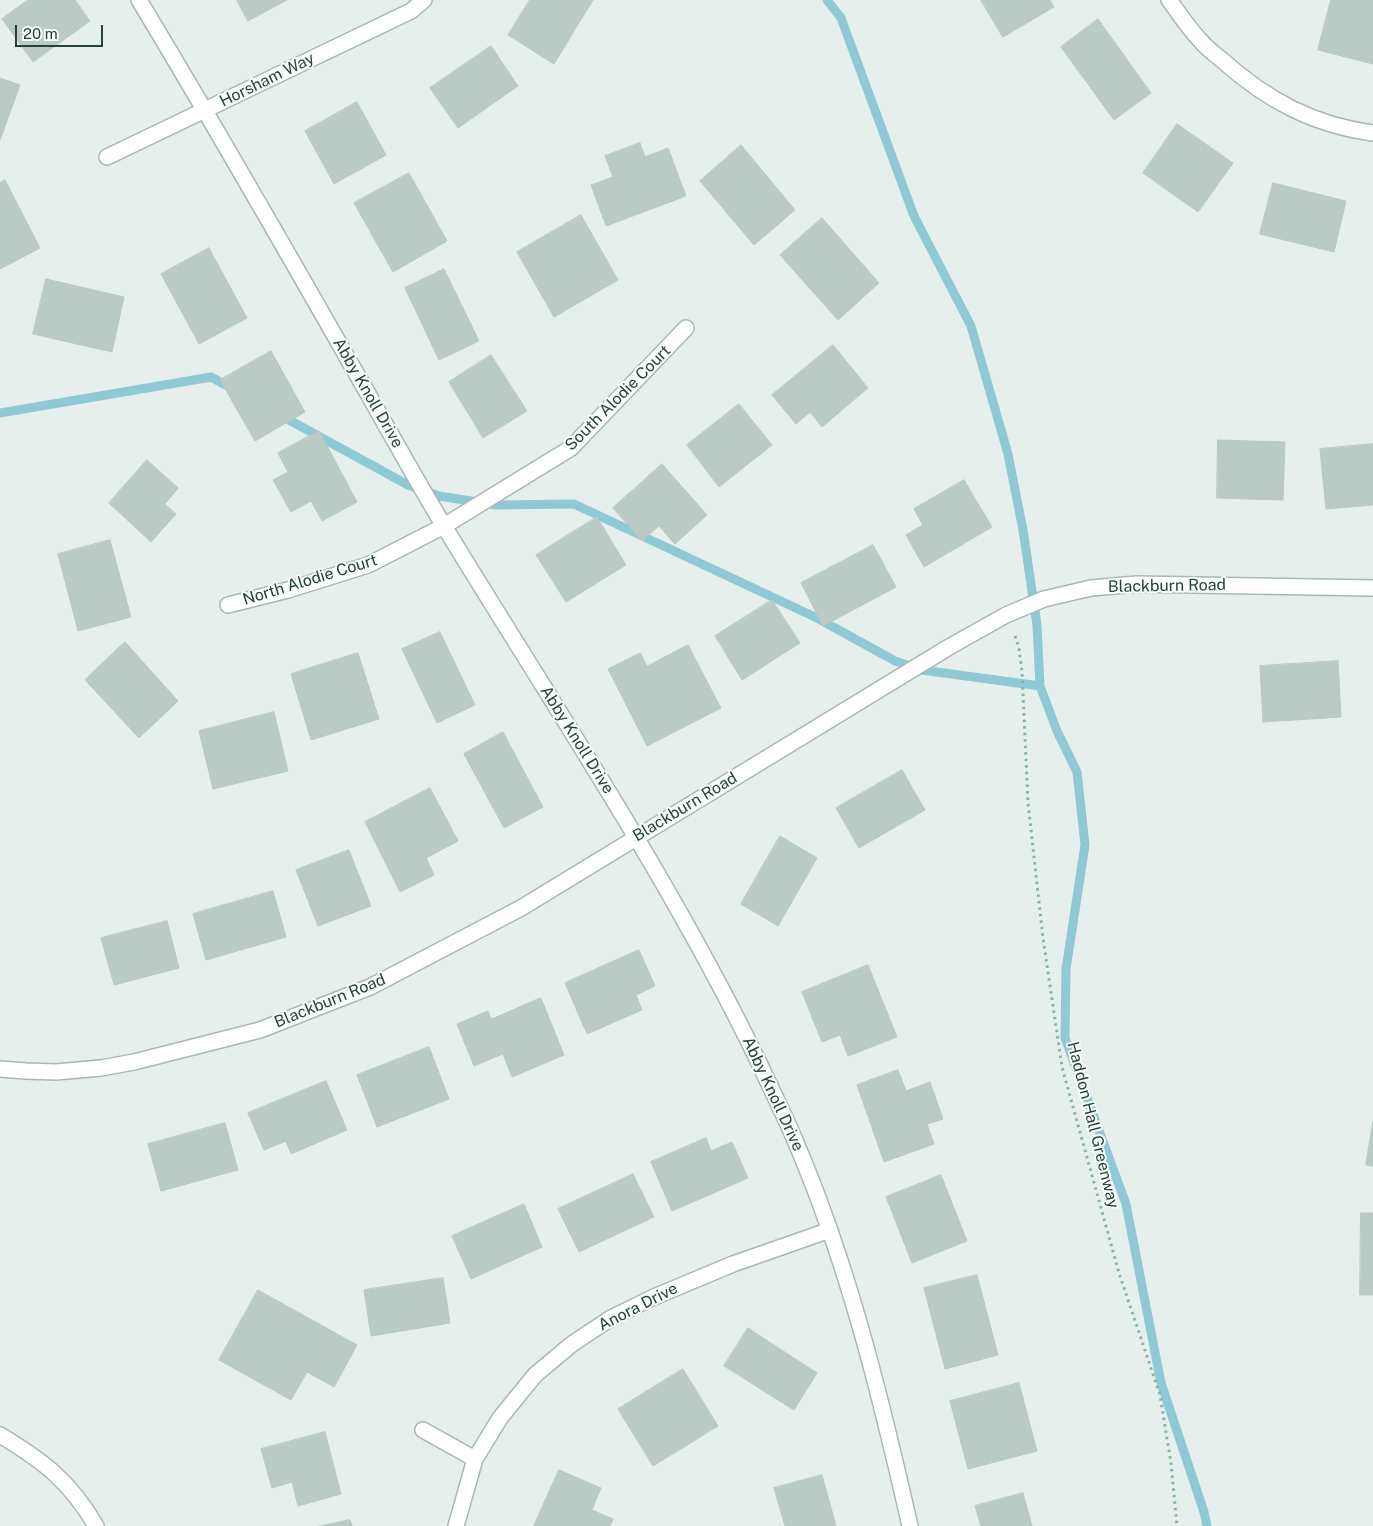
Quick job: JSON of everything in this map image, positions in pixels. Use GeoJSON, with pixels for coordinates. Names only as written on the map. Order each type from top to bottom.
{"type":"FeatureCollection","features":[{"type":"Feature","properties":{"kind":"street","name":"Abby Knoll Drive"},"geometry":{"type":"LineString","coordinates":[[139,0],[206,110],[444,526],[636,836],[699,946],[739,1023],[793,1134],[830,1230],[858,1313],[910,1526]]}},
{"type":"Feature","properties":{"kind":"street","name":"Horsham Way"},"geometry":{"type":"LineString","coordinates":[[107,157],[411,11],[424,0]]}},
{"type":"Feature","properties":{"kind":"street"},"geometry":{"type":"LineString","coordinates":[[1169,0],[1200,40],[1259,91],[1288,108],[1324,123],[1373,133]]}},
{"type":"Feature","properties":{"kind":"street","name":"South Alodie Court"},"geometry":{"type":"LineString","coordinates":[[444,526],[571,448],[686,328]]}},
{"type":"Feature","properties":{"kind":"street","name":"North Alodie Court"},"geometry":{"type":"LineString","coordinates":[[228,605],[288,590],[368,565],[444,526]]}},
{"type":"Feature","properties":{"kind":"street","name":"Blackburn Road"},"geometry":{"type":"LineString","coordinates":[[0,1068],[56,1072],[101,1068],[134,1062],[260,1030],[370,988],[521,908],[636,836],[949,647],[1006,615],[1044,599],[1091,588],[1136,584],[1373,588]]}},
{"type":"Feature","properties":{"kind":"street","name":"Anora Drive"},"geometry":{"type":"LineString","coordinates":[[456,1526],[475,1460],[500,1418],[535,1375],[572,1344],[611,1318],[654,1297],[733,1264],[830,1230]]}},
{"type":"Feature","properties":{"kind":"street"},"geometry":{"type":"LineString","coordinates":[[423,1430],[475,1460]]}},
{"type":"Feature","properties":{"kind":"street"},"geometry":{"type":"LineString","coordinates":[[0,1435],[51,1469],[84,1506],[96,1526]]}},
{"type":"Feature","properties":{"kind":"path","name":"Haddon Hall Greenway"},"geometry":{"type":"LineString","coordinates":[[1014,634],[1020,648],[1028,803],[1042,938],[1062,1067],[1118,1273],[1160,1395],[1171,1463],[1177,1526]]}},
{"type":"Feature","properties":{"kind":"building"},"geometry":{"type":"Polygon","coordinates":[[[28,0],[75,0],[90,21],[33,62],[2,19],[28,0]]]}},
{"type":"Feature","properties":{"kind":"building"},"geometry":{"type":"Polygon","coordinates":[[[237,0],[287,0],[248,21],[237,0]]]}},
{"type":"Feature","properties":{"kind":"building"},"geometry":{"type":"Polygon","coordinates":[[[530,0],[593,0],[554,64],[508,35],[530,0]]]}},
{"type":"Feature","properties":{"kind":"building"},"geometry":{"type":"Polygon","coordinates":[[[981,0],[1050,0],[1054,7],[1003,37],[981,0]]]}},
{"type":"Feature","properties":{"kind":"building"},"geometry":{"type":"Polygon","coordinates":[[[1331,0],[1373,0],[1373,64],[1318,50],[1331,0]]]}},
{"type":"Feature","properties":{"kind":"building"},"geometry":{"type":"Polygon","coordinates":[[[1098,19],[1151,93],[1114,120],[1061,47],[1098,19]]]}},
{"type":"Feature","properties":{"kind":"building"},"geometry":{"type":"Polygon","coordinates":[[[491,46],[518,86],[458,128],[430,88],[491,46]]]}},
{"type":"Feature","properties":{"kind":"building"},"geometry":{"type":"Polygon","coordinates":[[[0,78],[20,85],[0,140],[0,78]]]}},
{"type":"Feature","properties":{"kind":"building"},"geometry":{"type":"Polygon","coordinates":[[[357,102],[386,155],[334,184],[305,131],[357,102]]]}},
{"type":"Feature","properties":{"kind":"building"},"geometry":{"type":"Polygon","coordinates":[[[1177,124],[1233,163],[1198,212],[1143,173],[1177,124]]]}},
{"type":"Feature","properties":{"kind":"building"},"geometry":{"type":"Polygon","coordinates":[[[640,143],[645,157],[668,148],[686,196],[606,226],[591,185],[613,177],[605,156],[640,143]]]}},
{"type":"Feature","properties":{"kind":"building"},"geometry":{"type":"Polygon","coordinates":[[[741,145],[795,210],[754,245],[700,181],[741,145]]]}},
{"type":"Feature","properties":{"kind":"building"},"geometry":{"type":"Polygon","coordinates":[[[409,173],[447,241],[393,272],[354,203],[409,173]]]}},
{"type":"Feature","properties":{"kind":"building"},"geometry":{"type":"Polygon","coordinates":[[[5,180],[40,248],[0,269],[0,183],[5,180]]]}},
{"type":"Feature","properties":{"kind":"building"},"geometry":{"type":"Polygon","coordinates":[[[1273,183],[1346,201],[1334,252],[1260,234],[1273,183]]]}},
{"type":"Feature","properties":{"kind":"building"},"geometry":{"type":"Polygon","coordinates":[[[581,215],[618,280],[554,317],[517,252],[581,215]]]}},
{"type":"Feature","properties":{"kind":"building"},"geometry":{"type":"Polygon","coordinates":[[[822,218],[879,283],[838,320],[780,255],[822,218]]]}},
{"type":"Feature","properties":{"kind":"building"},"geometry":{"type":"Polygon","coordinates":[[[209,248],[247,318],[199,344],[161,274],[209,248]]]}},
{"type":"Feature","properties":{"kind":"building"},"geometry":{"type":"Polygon","coordinates":[[[444,269],[479,341],[439,360],[405,288],[444,269]]]}},
{"type":"Feature","properties":{"kind":"building"},"geometry":{"type":"Polygon","coordinates":[[[46,279],[124,297],[112,352],[33,334],[46,279]]]}},
{"type":"Feature","properties":{"kind":"building"},"geometry":{"type":"Polygon","coordinates":[[[833,345],[868,388],[822,427],[810,412],[796,424],[772,395],[833,345]]]}},
{"type":"Feature","properties":{"kind":"building"},"geometry":{"type":"Polygon","coordinates":[[[271,351],[305,412],[255,441],[220,380],[271,351]]]}},
{"type":"Feature","properties":{"kind":"building"},"geometry":{"type":"Polygon","coordinates":[[[491,355],[527,411],[483,438],[449,382],[491,355]]]}},
{"type":"Feature","properties":{"kind":"building"},"geometry":{"type":"Polygon","coordinates":[[[739,404],[772,445],[719,487],[687,445],[739,404]]]}},
{"type":"Feature","properties":{"kind":"building"},"geometry":{"type":"Polygon","coordinates":[[[319,431],[357,502],[322,521],[311,501],[291,512],[273,480],[288,472],[278,453],[319,431]]]}},
{"type":"Feature","properties":{"kind":"building"},"geometry":{"type":"Polygon","coordinates":[[[1218,440],[1285,442],[1283,500],[1217,498],[1218,440]]]}},
{"type":"Feature","properties":{"kind":"building"},"geometry":{"type":"Polygon","coordinates":[[[1373,444],[1373,505],[1326,509],[1320,449],[1373,444]]]}},
{"type":"Feature","properties":{"kind":"building"},"geometry":{"type":"Polygon","coordinates":[[[147,460],[178,488],[165,504],[176,514],[151,542],[109,503],[147,460]]]}},
{"type":"Feature","properties":{"kind":"building"},"geometry":{"type":"Polygon","coordinates":[[[662,464],[707,515],[675,544],[659,526],[642,541],[613,508],[662,464]]]}},
{"type":"Feature","properties":{"kind":"building"},"geometry":{"type":"Polygon","coordinates":[[[964,480],[992,527],[924,567],[906,535],[923,525],[914,509],[964,480]]]}},
{"type":"Feature","properties":{"kind":"building"},"geometry":{"type":"Polygon","coordinates":[[[597,517],[626,565],[566,602],[536,555],[597,517]]]}},
{"type":"Feature","properties":{"kind":"building"},"geometry":{"type":"Polygon","coordinates":[[[110,540],[131,617],[78,631],[58,554],[110,540]]]}},
{"type":"Feature","properties":{"kind":"building"},"geometry":{"type":"Polygon","coordinates":[[[873,545],[896,587],[823,626],[801,583],[873,545]]]}},
{"type":"Feature","properties":{"kind":"building"},"geometry":{"type":"Polygon","coordinates":[[[772,600],[800,643],[742,680],[715,636],[772,600]]]}},
{"type":"Feature","properties":{"kind":"building"},"geometry":{"type":"Polygon","coordinates":[[[440,632],[475,705],[437,723],[402,649],[440,632]]]}},
{"type":"Feature","properties":{"kind":"building"},"geometry":{"type":"Polygon","coordinates":[[[125,642],[178,701],[139,738],[85,680],[125,642]]]}},
{"type":"Feature","properties":{"kind":"building"},"geometry":{"type":"Polygon","coordinates":[[[688,645],[721,708],[647,746],[608,669],[640,653],[647,666],[688,645]]]}},
{"type":"Feature","properties":{"kind":"building"},"geometry":{"type":"Polygon","coordinates":[[[358,653],[379,719],[311,740],[291,674],[358,653]]]}},
{"type":"Feature","properties":{"kind":"building"},"geometry":{"type":"Polygon","coordinates":[[[1338,661],[1341,717],[1263,722],[1260,666],[1338,661]]]}},
{"type":"Feature","properties":{"kind":"building"},"geometry":{"type":"Polygon","coordinates":[[[274,712],[288,771],[213,789],[199,731],[274,712]]]}},
{"type":"Feature","properties":{"kind":"building"},"geometry":{"type":"Polygon","coordinates":[[[503,732],[543,807],[504,828],[464,754],[503,732]]]}},
{"type":"Feature","properties":{"kind":"building"},"geometry":{"type":"Polygon","coordinates":[[[902,770],[925,810],[859,848],[836,808],[902,770]]]}},
{"type":"Feature","properties":{"kind":"building"},"geometry":{"type":"Polygon","coordinates":[[[430,788],[458,841],[426,858],[434,875],[400,892],[365,822],[430,788]]]}},
{"type":"Feature","properties":{"kind":"building"},"geometry":{"type":"Polygon","coordinates":[[[780,836],[817,858],[778,926],[741,904],[780,836]]]}},
{"type":"Feature","properties":{"kind":"building"},"geometry":{"type":"Polygon","coordinates":[[[349,850],[371,906],[318,926],[296,870],[349,850]]]}},
{"type":"Feature","properties":{"kind":"building"},"geometry":{"type":"Polygon","coordinates":[[[273,891],[286,937],[206,960],[193,914],[273,891]]]}},
{"type":"Feature","properties":{"kind":"building"},"geometry":{"type":"Polygon","coordinates":[[[167,921],[179,968],[114,985],[101,938],[167,921]]]}},
{"type":"Feature","properties":{"kind":"building"},"geometry":{"type":"Polygon","coordinates":[[[639,950],[655,986],[636,995],[642,1010],[587,1034],[565,983],[639,950]]]}},
{"type":"Feature","properties":{"kind":"building"},"geometry":{"type":"Polygon","coordinates":[[[868,965],[897,1037],[848,1056],[840,1035],[822,1042],[802,992],[868,965]]]}},
{"type":"Feature","properties":{"kind":"building"},"geometry":{"type":"Polygon","coordinates":[[[541,998],[564,1055],[512,1077],[503,1054],[474,1066],[457,1024],[488,1011],[491,1019],[541,998]]]}},
{"type":"Feature","properties":{"kind":"building"},"geometry":{"type":"Polygon","coordinates":[[[429,1047],[449,1099],[377,1127],[357,1075],[429,1047]]]}},
{"type":"Feature","properties":{"kind":"building"},"geometry":{"type":"Polygon","coordinates":[[[898,1070],[906,1091],[930,1082],[943,1119],[927,1124],[934,1144],[884,1162],[857,1085],[898,1070]]]}},
{"type":"Feature","properties":{"kind":"building"},"geometry":{"type":"Polygon","coordinates":[[[326,1081],[347,1130],[291,1154],[286,1141],[264,1150],[248,1113],[326,1081]]]}},
{"type":"Feature","properties":{"kind":"building"},"geometry":{"type":"Polygon","coordinates":[[[1373,1122],[1373,1166],[1366,1165],[1373,1122]]]}},
{"type":"Feature","properties":{"kind":"building"},"geometry":{"type":"Polygon","coordinates":[[[225,1123],[238,1170],[161,1191],[148,1144],[225,1123]]]}},
{"type":"Feature","properties":{"kind":"building"},"geometry":{"type":"Polygon","coordinates":[[[706,1138],[711,1151],[732,1142],[748,1178],[672,1211],[651,1162],[706,1138]]]}},
{"type":"Feature","properties":{"kind":"building"},"geometry":{"type":"Polygon","coordinates":[[[633,1174],[654,1217],[579,1252],[558,1209],[633,1174]]]}},
{"type":"Feature","properties":{"kind":"building"},"geometry":{"type":"Polygon","coordinates":[[[941,1175],[967,1241],[912,1263],[886,1197],[941,1175]]]}},
{"type":"Feature","properties":{"kind":"building"},"geometry":{"type":"Polygon","coordinates":[[[524,1204],[542,1247],[471,1279],[452,1236],[524,1204]]]}},
{"type":"Feature","properties":{"kind":"building"},"geometry":{"type":"Polygon","coordinates":[[[1361,1213],[1373,1213],[1373,1295],[1360,1295],[1361,1213]]]}},
{"type":"Feature","properties":{"kind":"building"},"geometry":{"type":"Polygon","coordinates":[[[977,1275],[998,1355],[945,1369],[924,1288],[977,1275]]]}},
{"type":"Feature","properties":{"kind":"building"},"geometry":{"type":"Polygon","coordinates":[[[443,1278],[450,1323],[371,1336],[364,1290],[443,1278]]]}},
{"type":"Feature","properties":{"kind":"building"},"geometry":{"type":"Polygon","coordinates":[[[258,1290],[357,1345],[334,1387],[307,1372],[291,1400],[219,1360],[258,1290]]]}},
{"type":"Feature","properties":{"kind":"building"},"geometry":{"type":"Polygon","coordinates":[[[748,1328],[817,1373],[794,1410],[724,1366],[748,1328]]]}},
{"type":"Feature","properties":{"kind":"building"},"geometry":{"type":"Polygon","coordinates":[[[683,1369],[718,1426],[653,1466],[618,1409],[683,1369]]]}},
{"type":"Feature","properties":{"kind":"building"},"geometry":{"type":"Polygon","coordinates":[[[1019,1383],[1037,1451],[968,1469],[950,1401],[1019,1383]]]}},
{"type":"Feature","properties":{"kind":"building"},"geometry":{"type":"Polygon","coordinates":[[[325,1432],[341,1494],[298,1506],[292,1482],[272,1488],[261,1449],[325,1432]]]}},
{"type":"Feature","properties":{"kind":"building"},"geometry":{"type":"Polygon","coordinates":[[[559,1470],[601,1488],[592,1510],[613,1519],[610,1526],[534,1526],[559,1470]]]}},
{"type":"Feature","properties":{"kind":"building"},"geometry":{"type":"Polygon","coordinates":[[[822,1475],[836,1526],[785,1526],[774,1488],[822,1475]]]}},
{"type":"Feature","properties":{"kind":"building"},"geometry":{"type":"Polygon","coordinates":[[[1023,1493],[1032,1526],[981,1526],[975,1506],[1023,1493]]]}},
{"type":"Feature","properties":{"kind":"building"},"geometry":{"type":"Polygon","coordinates":[[[350,1520],[352,1526],[320,1526],[350,1520]]]}},
{"type":"Feature","properties":{"kind":"waterway"},"geometry":{"type":"LineString","coordinates":[[827,0],[841,18],[914,216],[971,326],[1008,454],[1023,530],[1037,625],[1040,686],[1057,731],[1077,772],[1085,845],[1066,969],[1065,1038],[1126,1204],[1161,1383],[1207,1526]]}},
{"type":"Feature","properties":{"kind":"waterway"},"geometry":{"type":"LineString","coordinates":[[0,413],[211,377],[231,388]]}},
{"type":"Feature","properties":{"kind":"waterway"},"geometry":{"type":"LineString","coordinates":[[280,415],[408,485],[439,496],[496,505],[574,504],[817,618],[895,661],[922,670],[1040,686]]}}]}
